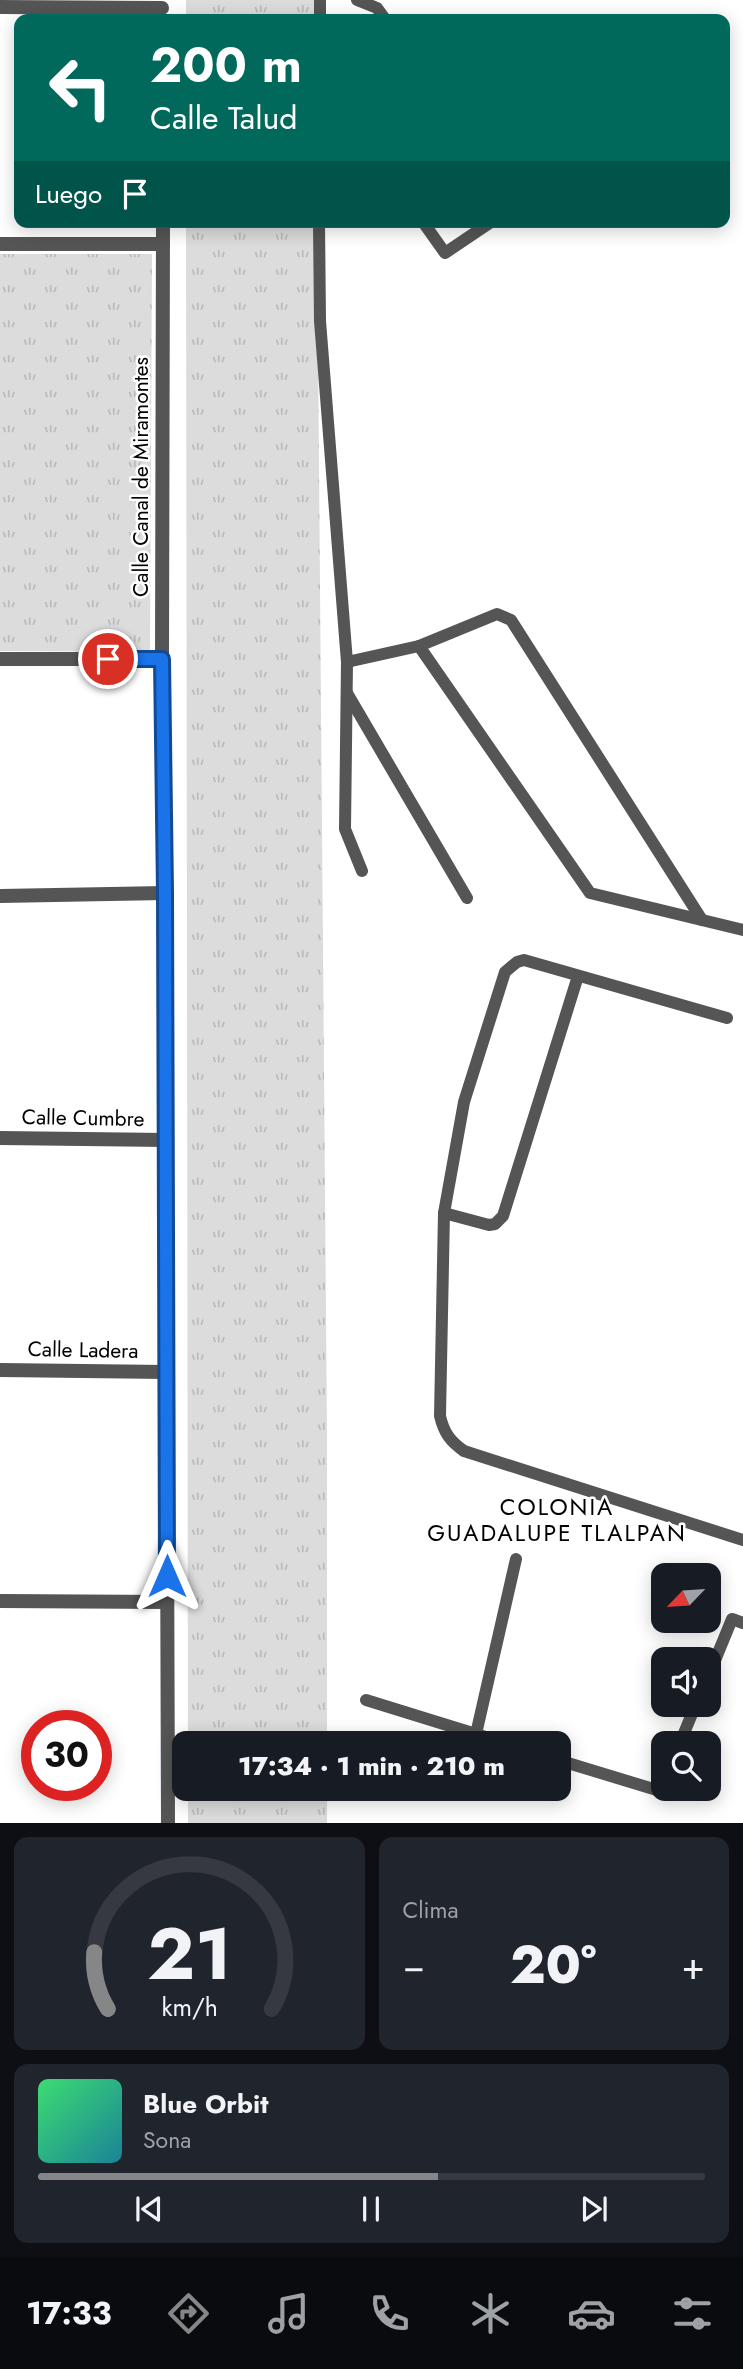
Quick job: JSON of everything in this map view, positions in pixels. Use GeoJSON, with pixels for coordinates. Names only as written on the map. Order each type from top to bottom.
{"type":"FeatureCollection","features":[{"type":"Feature","properties":{"kind":"street"},"geometry":{"type":"LineString","coordinates":[[0,7],[162,9]]}},
{"type":"Feature","properties":{"kind":"street","name":"Calle Canal de Miramontes"},"geometry":{"type":"LineString","coordinates":[[163,228],[162,659],[168,1823]]}},
{"type":"Feature","properties":{"kind":"street"},"geometry":{"type":"LineString","coordinates":[[0,244],[163,244]]}},
{"type":"Feature","properties":{"kind":"street"},"geometry":{"type":"LineString","coordinates":[[0,659],[162,659]]}},
{"type":"Feature","properties":{"kind":"street"},"geometry":{"type":"LineString","coordinates":[[0,896],[165,893]]}},
{"type":"Feature","properties":{"kind":"street","name":"Calle Cumbre"},"geometry":{"type":"LineString","coordinates":[[0,1138],[166,1140]]}},
{"type":"Feature","properties":{"kind":"street","name":"Calle Ladera"},"geometry":{"type":"LineString","coordinates":[[0,1370],[166,1372]]}},
{"type":"Feature","properties":{"kind":"street"},"geometry":{"type":"LineString","coordinates":[[0,1601],[167,1602]]}},
{"type":"Feature","properties":{"kind":"lane"},"geometry":{"type":"LineString","coordinates":[[356,0],[377,8],[381,14]]}},
{"type":"Feature","properties":{"kind":"lane"},"geometry":{"type":"LineString","coordinates":[[319,228],[320,321],[347,662],[345,829],[362,871]]}},
{"type":"Feature","properties":{"kind":"lane"},"geometry":{"type":"LineString","coordinates":[[427,228],[445,253],[482,228]]}},
{"type":"Feature","properties":{"kind":"lane"},"geometry":{"type":"LineString","coordinates":[[347,662],[419,646],[497,614],[511,620],[702,920]]}},
{"type":"Feature","properties":{"kind":"lane"},"geometry":{"type":"LineString","coordinates":[[419,646],[590,893],[743,930]]}},
{"type":"Feature","properties":{"kind":"lane"},"geometry":{"type":"LineString","coordinates":[[346,692],[467,898]]}},
{"type":"Feature","properties":{"kind":"lane"},"geometry":{"type":"LineString","coordinates":[[727,1018],[524,960],[505,972],[464,1102],[444,1213],[440,1416],[444,1431],[452,1442],[464,1451],[743,1540]]}},
{"type":"Feature","properties":{"kind":"lane"},"geometry":{"type":"LineString","coordinates":[[444,1213],[489,1225],[495,1224],[503,1216],[578,976]]}},
{"type":"Feature","properties":{"kind":"lane"},"geometry":{"type":"LineString","coordinates":[[478,1731],[516,1559]]}},
{"type":"Feature","properties":{"kind":"lane"},"geometry":{"type":"LineString","coordinates":[[720,1647],[732,1619],[743,1623]]}},
{"type":"Feature","properties":{"kind":"lane"},"geometry":{"type":"LineString","coordinates":[[366,1700],[467,1731]]}},
{"type":"Feature","properties":{"kind":"lane"},"geometry":{"type":"LineString","coordinates":[[571,1764],[651,1788]]}},
{"type":"Feature","properties":{"kind":"green space"},"geometry":{"type":"Polygon","coordinates":[[[186,0],[315,0],[316,14],[186,14],[186,0]]]}},
{"type":"Feature","properties":{"kind":"green space"},"geometry":{"type":"Polygon","coordinates":[[[186,228],[317,228],[327,1731],[188,1731],[186,228]]]}},
{"type":"Feature","properties":{"kind":"green space"},"geometry":{"type":"Polygon","coordinates":[[[0,254],[152,254],[150,652],[0,651],[0,254]]]}},
{"type":"Feature","properties":{"kind":"green space"},"geometry":{"type":"Polygon","coordinates":[[[188,1801],[327,1801],[327,1823],[188,1823],[188,1801]]]}},
{"type":"Feature","properties":{"kind":"district","name":"COLONIA GUADALUPE TLALPAN"},"geometry":{"type":"Point","coordinates":[557,1520]}},
{"type":"Feature","properties":{"kind":"route"},"geometry":{"type":"LineString","coordinates":[[108,659],[162,659],[167,1576]]}}]}
